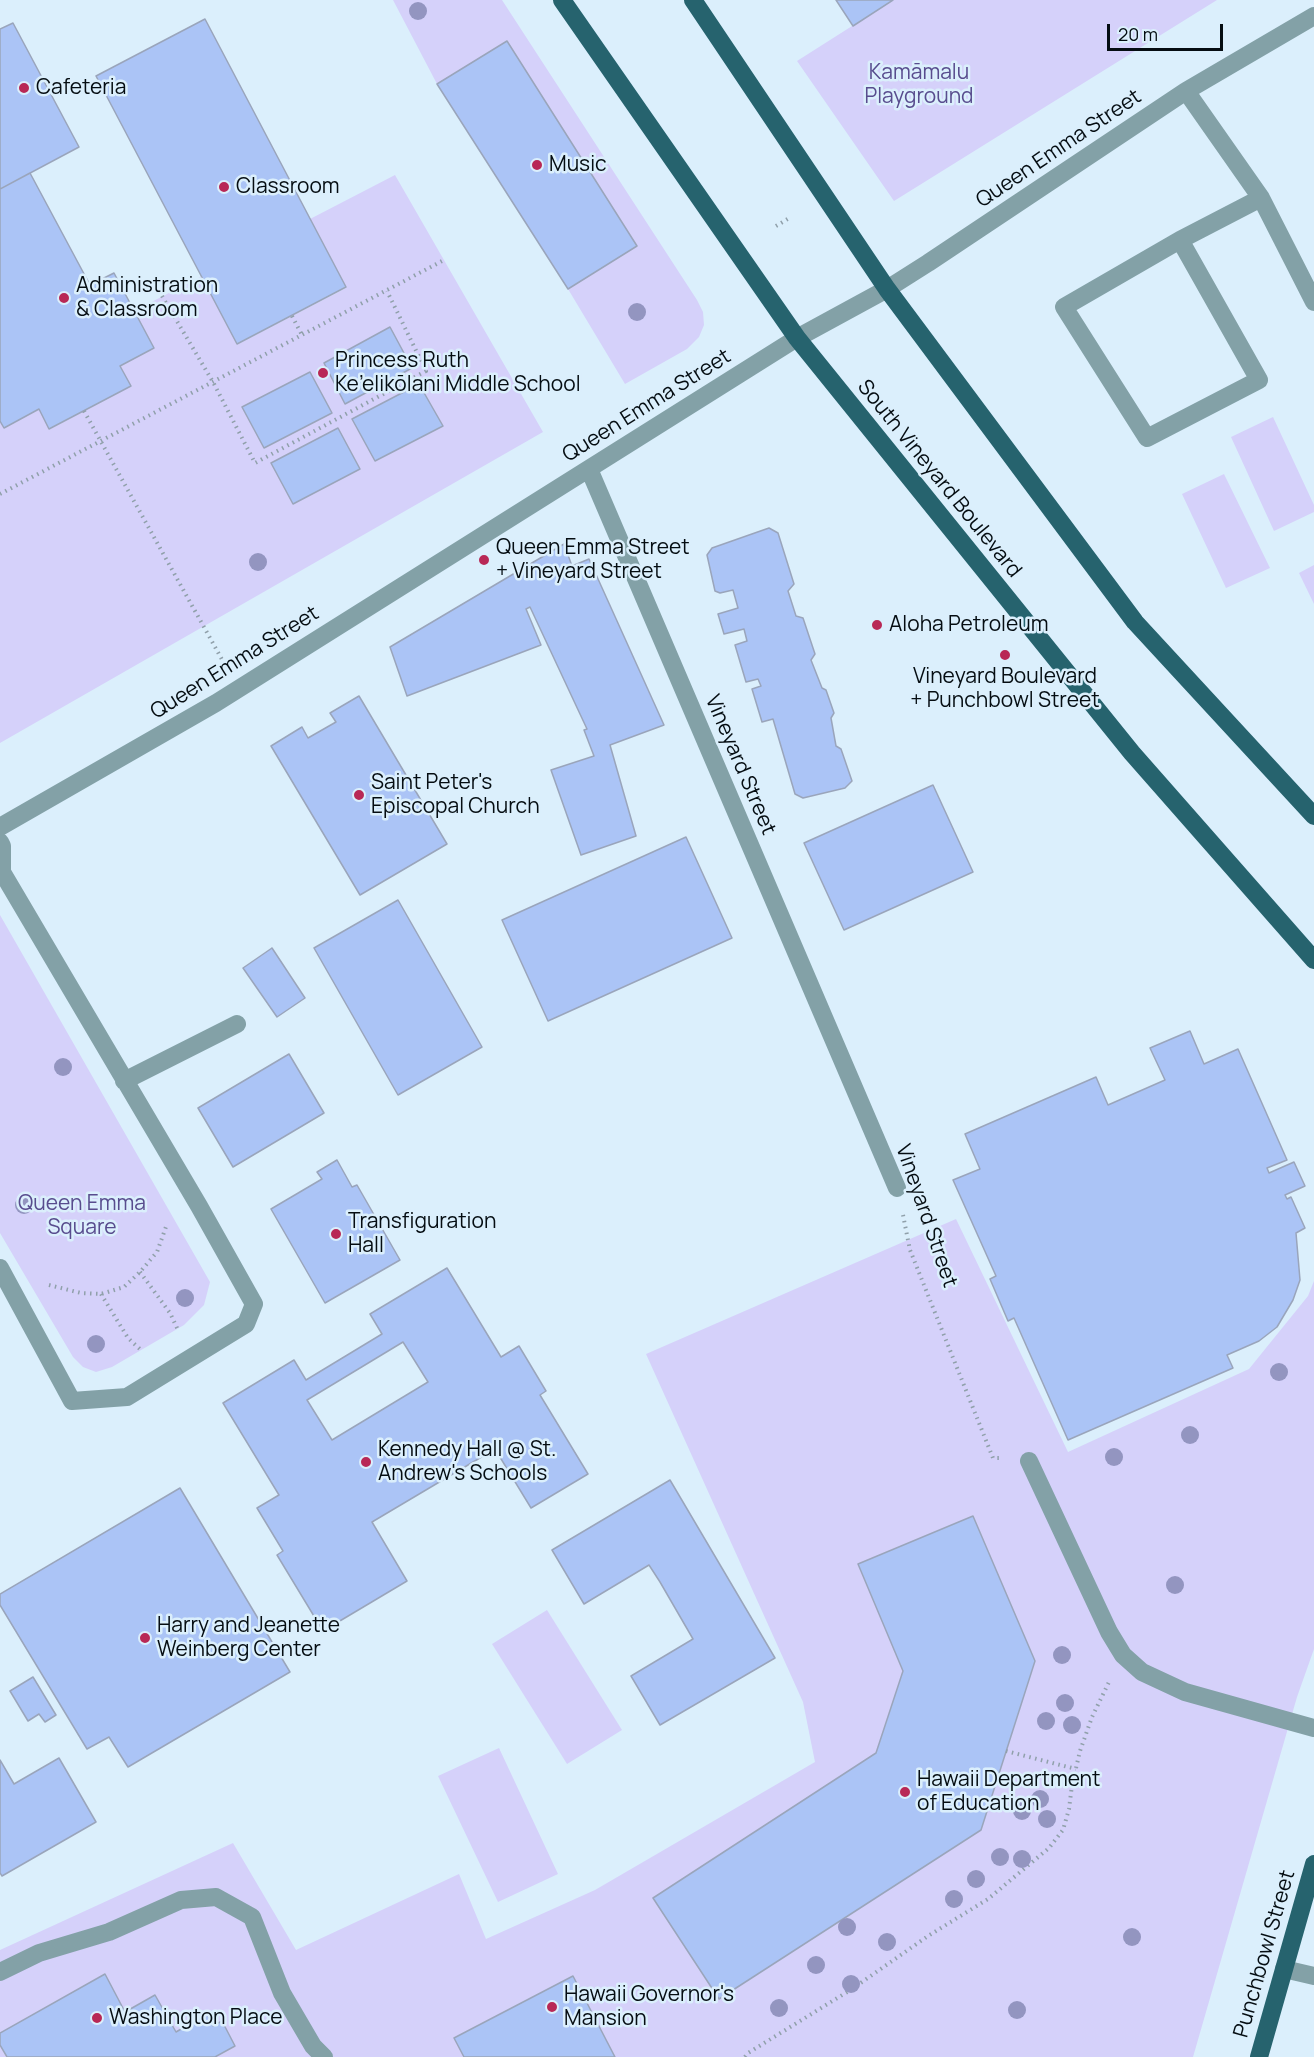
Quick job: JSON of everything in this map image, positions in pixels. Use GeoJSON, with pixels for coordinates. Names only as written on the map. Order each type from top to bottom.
{"type":"FeatureCollection","features":[{"type":"Feature","properties":{"kind":"main road","name":"South Vineyard Boulevard"},"geometry":{"type":"LineString","coordinates":[[562,0],[797,338],[1132,753],[1314,960]]}},
{"type":"Feature","properties":{"kind":"main road"},"geometry":{"type":"LineString","coordinates":[[693,0],[887,289],[1135,622],[1314,816]]}},
{"type":"Feature","properties":{"kind":"main road","name":"Punchbowl Street"},"geometry":{"type":"LineString","coordinates":[[1259,2057],[1314,1864]]}},
{"type":"Feature","properties":{"kind":"street","name":"Queen Emma Street"},"geometry":{"type":"LineString","coordinates":[[0,827],[238,689],[797,338],[887,289],[1186,91],[1314,16]]}},
{"type":"Feature","properties":{"kind":"street"},"geometry":{"type":"LineString","coordinates":[[1186,91],[1261,198],[1314,302]]}},
{"type":"Feature","properties":{"kind":"street"},"geometry":{"type":"LineString","coordinates":[[1180,240],[1259,380],[1147,438],[1064,307],[1180,240],[1261,198]]}},
{"type":"Feature","properties":{"kind":"street","name":"Vineyard Street"},"geometry":{"type":"LineString","coordinates":[[589,469],[897,1188]]}},
{"type":"Feature","properties":{"kind":"street"},"geometry":{"type":"LineString","coordinates":[[0,842],[2,872],[199,1206],[254,1304],[246,1324],[127,1397],[72,1401],[0,1268]]}},
{"type":"Feature","properties":{"kind":"street"},"geometry":{"type":"LineString","coordinates":[[124,1081],[237,1024]]}},
{"type":"Feature","properties":{"kind":"street"},"geometry":{"type":"LineString","coordinates":[[1029,1461],[1109,1632],[1123,1655],[1142,1672],[1185,1692],[1314,1728]]}},
{"type":"Feature","properties":{"kind":"street"},"geometry":{"type":"LineString","coordinates":[[0,1972],[39,1953],[109,1932],[181,1900],[216,1897],[252,1917],[282,1993],[313,2046],[324,2057]]}},
{"type":"Feature","properties":{"kind":"street"},"geometry":{"type":"LineString","coordinates":[[1284,1969],[1314,1976]]}},
{"type":"Feature","properties":{"kind":"path"},"geometry":{"type":"LineString","coordinates":[[776,226],[791,217]]}},
{"type":"Feature","properties":{"kind":"path"},"geometry":{"type":"LineString","coordinates":[[0,494],[444,260]]}},
{"type":"Feature","properties":{"kind":"path"},"geometry":{"type":"LineString","coordinates":[[162,296],[213,382],[255,464],[426,371],[387,291]]}},
{"type":"Feature","properties":{"kind":"path"},"geometry":{"type":"LineString","coordinates":[[292,316],[302,335]]}},
{"type":"Feature","properties":{"kind":"path"},"geometry":{"type":"LineString","coordinates":[[84,411],[238,689]]}},
{"type":"Feature","properties":{"kind":"path","name":"Vineyard Street"},"geometry":{"type":"LineString","coordinates":[[897,1188],[910,1250],[993,1458],[1029,1461]]}},
{"type":"Feature","properties":{"kind":"path"},"geometry":{"type":"LineString","coordinates":[[50,1285],[81,1293],[101,1294],[124,1287],[157,1252],[167,1224]]}},
{"type":"Feature","properties":{"kind":"path"},"geometry":{"type":"LineString","coordinates":[[140,1272],[170,1313],[178,1330]]}},
{"type":"Feature","properties":{"kind":"path"},"geometry":{"type":"LineString","coordinates":[[101,1294],[128,1338],[142,1351]]}},
{"type":"Feature","properties":{"kind":"path"},"geometry":{"type":"LineString","coordinates":[[746,2057],[852,1989],[928,1936],[988,1899],[1030,1865],[1063,1830],[1080,1751],[1092,1717],[1123,1655]]}},
{"type":"Feature","properties":{"kind":"path"},"geometry":{"type":"LineString","coordinates":[[1006,1751],[1076,1769]]}},
{"type":"Feature","properties":{"kind":"green space"},"geometry":{"type":"Polygon","coordinates":[[[393,0],[502,0],[697,300],[703,312],[704,325],[699,337],[687,349],[625,384],[568,289],[636,246],[507,41],[437,84],[393,0]]]}},
{"type":"Feature","properties":{"kind":"green space","name":"Kamāmalu Playground"},"geometry":{"type":"Polygon","coordinates":[[[893,0],[1217,0],[894,201],[797,61],[893,0]]]}},
{"type":"Feature","properties":{"kind":"green space"},"geometry":{"type":"Polygon","coordinates":[[[395,175],[543,432],[0,743],[0,421],[4,428],[39,409],[50,429],[130,386],[120,366],[154,348],[134,311],[202,276],[238,344],[346,288],[310,219],[395,175]]]}},
{"type":"Feature","properties":{"kind":"green space"},"geometry":{"type":"Polygon","coordinates":[[[1273,417],[1314,505],[1314,512],[1274,531],[1231,437],[1273,417]]]}},
{"type":"Feature","properties":{"kind":"green space"},"geometry":{"type":"Polygon","coordinates":[[[1224,474],[1270,568],[1226,588],[1182,494],[1224,474]]]}},
{"type":"Feature","properties":{"kind":"green space"},"geometry":{"type":"Polygon","coordinates":[[[1314,565],[1314,604],[1299,573],[1314,565]]]}},
{"type":"Feature","properties":{"kind":"green space","name":"Queen Emma Square"},"geometry":{"type":"Polygon","coordinates":[[[0,915],[210,1282],[204,1305],[184,1325],[112,1367],[96,1372],[83,1367],[73,1357],[0,1233],[0,915]]]}},
{"type":"Feature","properties":{"kind":"green space"},"geometry":{"type":"Polygon","coordinates":[[[956,1219],[1068,1452],[1249,1369],[1308,1296],[1314,1281],[1314,1649],[1297,1697],[1193,2057],[0,2057],[0,1950],[233,1843],[296,1950],[459,1874],[486,1939],[595,1890],[815,1762],[803,1702],[646,1354],[956,1219]]]}},
{"type":"Feature","properties":{"kind":"green space"},"geometry":{"type":"Polygon","coordinates":[[[547,1610],[622,1730],[567,1764],[492,1644],[547,1610]]]}},
{"type":"Feature","properties":{"kind":"green space"},"geometry":{"type":"Polygon","coordinates":[[[499,1748],[558,1874],[498,1902],[438,1776],[499,1748]]]}},
{"type":"Feature","properties":{"kind":"building"},"geometry":{"type":"Polygon","coordinates":[[[836,0],[893,0],[853,26],[836,0]]]}},
{"type":"Feature","properties":{"kind":"building","name":"Classroom"},"geometry":{"type":"Polygon","coordinates":[[[205,19],[346,287],[237,344],[96,76],[205,19]]]}},
{"type":"Feature","properties":{"kind":"building","name":"Cafeteria"},"geometry":{"type":"Polygon","coordinates":[[[13,23],[79,147],[0,189],[0,29],[13,23]]]}},
{"type":"Feature","properties":{"kind":"building","name":"Music"},"geometry":{"type":"Polygon","coordinates":[[[507,41],[637,246],[568,289],[437,84],[507,41]]]}},
{"type":"Feature","properties":{"kind":"building","name":"Administration & Classroom"},"geometry":{"type":"Polygon","coordinates":[[[30,173],[90,285],[114,273],[154,348],[120,366],[131,386],[49,429],[39,409],[4,428],[0,421],[0,189],[30,173]]]}},
{"type":"Feature","properties":{"kind":"building"},"geometry":{"type":"Polygon","coordinates":[[[390,327],[412,368],[345,404],[324,363],[390,327]]]}},
{"type":"Feature","properties":{"kind":"building"},"geometry":{"type":"Polygon","coordinates":[[[310,372],[332,413],[264,448],[242,407],[310,372]]]}},
{"type":"Feature","properties":{"kind":"building"},"geometry":{"type":"Polygon","coordinates":[[[419,384],[443,426],[375,461],[352,419],[419,384]]]}},
{"type":"Feature","properties":{"kind":"building"},"geometry":{"type":"Polygon","coordinates":[[[338,428],[360,469],[293,504],[271,463],[338,428]]]}},
{"type":"Feature","properties":{"kind":"building"},"geometry":{"type":"Polygon","coordinates":[[[769,528],[778,533],[794,584],[788,591],[796,616],[803,618],[815,654],[811,660],[822,688],[826,690],[834,713],[831,718],[836,746],[841,749],[852,781],[845,788],[803,798],[795,794],[773,719],[762,722],[752,689],[761,686],[758,679],[746,682],[735,645],[747,641],[744,629],[724,634],[718,614],[738,608],[733,590],[720,593],[715,591],[707,555],[712,548],[769,528]]]}},
{"type":"Feature","properties":{"kind":"building"},"geometry":{"type":"Polygon","coordinates":[[[564,544],[572,566],[589,559],[664,725],[610,745],[636,836],[581,855],[551,770],[594,756],[584,730],[587,729],[530,607],[526,609],[541,645],[407,696],[390,647],[564,544]]]}},
{"type":"Feature","properties":{"kind":"building","name":"Saint Peter's Episcopal Church"},"geometry":{"type":"Polygon","coordinates":[[[359,696],[447,844],[360,895],[271,746],[302,727],[308,738],[336,722],[330,713],[359,696]]]}},
{"type":"Feature","properties":{"kind":"building"},"geometry":{"type":"Polygon","coordinates":[[[933,785],[973,872],[844,930],[804,843],[933,785]]]}},
{"type":"Feature","properties":{"kind":"building"},"geometry":{"type":"Polygon","coordinates":[[[686,837],[732,938],[548,1021],[502,920],[686,837]]]}},
{"type":"Feature","properties":{"kind":"building"},"geometry":{"type":"Polygon","coordinates":[[[398,900],[482,1047],[398,1095],[314,948],[398,900]]]}},
{"type":"Feature","properties":{"kind":"building"},"geometry":{"type":"Polygon","coordinates":[[[272,948],[305,998],[277,1017],[243,968],[272,948]]]}},
{"type":"Feature","properties":{"kind":"building"},"geometry":{"type":"Polygon","coordinates":[[[1190,1031],[1204,1064],[1238,1049],[1287,1160],[1267,1168],[1269,1173],[1294,1162],[1305,1186],[1285,1195],[1287,1199],[1291,1197],[1305,1228],[1296,1233],[1300,1280],[1293,1300],[1277,1327],[1259,1341],[1227,1355],[1233,1368],[1068,1440],[1014,1318],[1008,1321],[990,1279],[996,1276],[953,1180],[980,1169],[965,1134],[1096,1077],[1108,1105],[1165,1080],[1150,1048],[1190,1031]]]}},
{"type":"Feature","properties":{"kind":"building"},"geometry":{"type":"Polygon","coordinates":[[[289,1054],[324,1113],[233,1167],[198,1108],[289,1054]]]}},
{"type":"Feature","properties":{"kind":"building","name":"Transfiguration Hall"},"geometry":{"type":"Polygon","coordinates":[[[337,1160],[352,1187],[357,1185],[400,1260],[325,1303],[271,1209],[322,1179],[317,1172],[337,1160]]]}},
{"type":"Feature","properties":{"kind":"building","name":"Kennedy Hall @ St. Andrew's Schools"},"geometry":{"type":"Polygon","coordinates":[[[447,1268],[501,1357],[519,1346],[546,1391],[540,1395],[588,1474],[531,1508],[495,1449],[372,1522],[407,1581],[323,1631],[277,1555],[283,1551],[257,1508],[279,1495],[223,1403],[294,1360],[306,1380],[382,1334],[370,1314],[447,1268]],[[403,1342],[307,1400],[332,1440],[428,1382],[403,1342]]]}},
{"type":"Feature","properties":{"kind":"building"},"geometry":{"type":"Polygon","coordinates":[[[670,1480],[775,1658],[660,1725],[631,1676],[693,1639],[660,1582],[649,1565],[584,1604],[552,1550],[670,1480]]]}},
{"type":"Feature","properties":{"kind":"building","name":"Harry and Jeanette Weinberg Center"},"geometry":{"type":"Polygon","coordinates":[[[180,1488],[290,1672],[128,1767],[109,1737],[87,1749],[0,1605],[0,1594],[180,1488]]]}},
{"type":"Feature","properties":{"kind":"building","name":"Hawaii Department of Education"},"geometry":{"type":"Polygon","coordinates":[[[973,1516],[1035,1661],[981,1830],[719,1999],[653,1898],[876,1753],[903,1671],[858,1564],[973,1516]]]}},
{"type":"Feature","properties":{"kind":"building"},"geometry":{"type":"Polygon","coordinates":[[[33,1677],[56,1715],[45,1722],[39,1714],[28,1721],[10,1691],[33,1677]]]}},
{"type":"Feature","properties":{"kind":"building"},"geometry":{"type":"Polygon","coordinates":[[[59,1758],[96,1822],[2,1876],[0,1873],[0,1760],[14,1784],[59,1758]]]}},
{"type":"Feature","properties":{"kind":"building","name":"Washington Place"},"geometry":{"type":"Polygon","coordinates":[[[105,1974],[125,2012],[155,1995],[176,2032],[207,2014],[213,2026],[222,2021],[235,2046],[215,2057],[7,2057],[0,2045],[0,2033],[105,1974]]]}},
{"type":"Feature","properties":{"kind":"building","name":"Hawaii Governor's Mansion"},"geometry":{"type":"Polygon","coordinates":[[[573,1976],[615,2057],[464,2057],[454,2038],[573,1976]]]}},
{"type":"Feature","properties":{"kind":"place","name":"Cafeteria"},"geometry":{"type":"Point","coordinates":[24,88]}},
{"type":"Feature","properties":{"kind":"place","name":"Music"},"geometry":{"type":"Point","coordinates":[537,165]}},
{"type":"Feature","properties":{"kind":"place","name":"Classroom"},"geometry":{"type":"Point","coordinates":[224,187]}},
{"type":"Feature","properties":{"kind":"place","name":"Administration & Classroom"},"geometry":{"type":"Point","coordinates":[64,298]}},
{"type":"Feature","properties":{"kind":"place","name":"Princess Ruth Ke’elikōlani Middle School"},"geometry":{"type":"Point","coordinates":[323,373]}},
{"type":"Feature","properties":{"kind":"place","name":"Queen Emma Street + Vineyard Street"},"geometry":{"type":"Point","coordinates":[484,560]}},
{"type":"Feature","properties":{"kind":"place","name":"Aloha Petroleum"},"geometry":{"type":"Point","coordinates":[877,625]}},
{"type":"Feature","properties":{"kind":"place","name":"Vineyard Boulevard + Punchbowl Street"},"geometry":{"type":"Point","coordinates":[1005,655]}},
{"type":"Feature","properties":{"kind":"place","name":"Saint Peter's Episcopal Church"},"geometry":{"type":"Point","coordinates":[359,795]}},
{"type":"Feature","properties":{"kind":"place","name":"Transfiguration Hall"},"geometry":{"type":"Point","coordinates":[336,1234]}},
{"type":"Feature","properties":{"kind":"place","name":"Kennedy Hall @ St. Andrew's Schools"},"geometry":{"type":"Point","coordinates":[366,1462]}},
{"type":"Feature","properties":{"kind":"place","name":"Harry and Jeanette Weinberg Center"},"geometry":{"type":"Point","coordinates":[145,1638]}},
{"type":"Feature","properties":{"kind":"place","name":"Hawaii Department of Education"},"geometry":{"type":"Point","coordinates":[905,1792]}},
{"type":"Feature","properties":{"kind":"place","name":"Hawaii Governor's Mansion"},"geometry":{"type":"Point","coordinates":[552,2007]}},
{"type":"Feature","properties":{"kind":"place","name":"Washington Place"},"geometry":{"type":"Point","coordinates":[97,2018]}}]}
